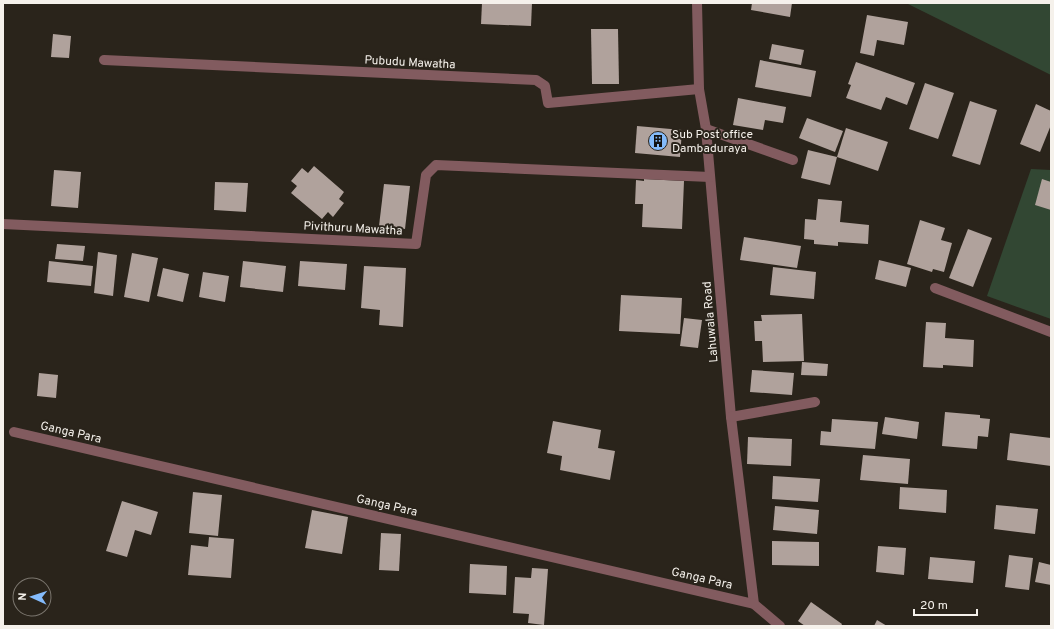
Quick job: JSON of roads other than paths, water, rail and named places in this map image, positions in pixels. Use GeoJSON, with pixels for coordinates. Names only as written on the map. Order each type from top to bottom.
{"type":"FeatureCollection","features":[{"type":"Feature","properties":{"kind":"street","name":"Lahuwala Road"},"geometry":{"type":"LineString","coordinates":[[697,3],[699,89],[706,129],[731,417],[754,604]]}},
{"type":"Feature","properties":{"kind":"street","name":"Pubudu Mawatha"},"geometry":{"type":"LineString","coordinates":[[104,60],[536,80],[545,86],[548,103],[699,89]]}},
{"type":"Feature","properties":{"kind":"street"},"geometry":{"type":"LineString","coordinates":[[706,129],[793,160]]}},
{"type":"Feature","properties":{"kind":"street","name":"Pivithuru Mawatha"},"geometry":{"type":"LineString","coordinates":[[3,224],[416,244],[426,175],[436,166],[710,177]]}},
{"type":"Feature","properties":{"kind":"street"},"geometry":{"type":"LineString","coordinates":[[935,288],[1051,332]]}},
{"type":"Feature","properties":{"kind":"street"},"geometry":{"type":"LineString","coordinates":[[731,417],[815,402]]}},
{"type":"Feature","properties":{"kind":"street","name":"Ganga Para"},"geometry":{"type":"LineString","coordinates":[[14,432],[754,604]]}},
{"type":"Feature","properties":{"kind":"street"},"geometry":{"type":"LineString","coordinates":[[754,604],[780,626]]}},
{"type":"Feature","properties":{"kind":"place","name":"Sub Post office Dambaduraya"},"geometry":{"type":"Point","coordinates":[658,141]}}]}
